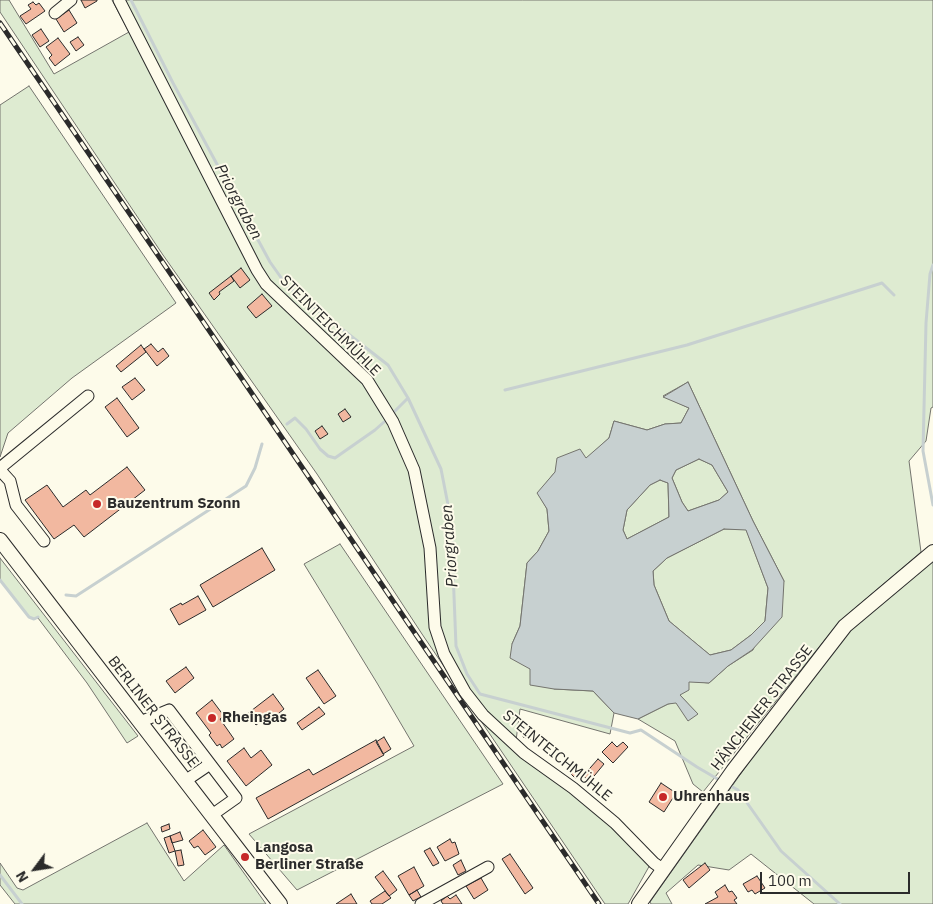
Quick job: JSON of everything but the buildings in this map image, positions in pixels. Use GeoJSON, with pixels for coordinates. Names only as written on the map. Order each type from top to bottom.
{"type":"FeatureCollection","features":[{"type":"Feature","properties":{"kind":"main road","name":"BERLINER STRASSE"},"geometry":{"type":"LineString","coordinates":[[0,540],[280,904]]}},
{"type":"Feature","properties":{"kind":"main road","name":"HÄNCHENER STRASSE"},"geometry":{"type":"LineString","coordinates":[[639,904],[724,783],[845,626],[933,552]]}},
{"type":"Feature","properties":{"kind":"street"},"geometry":{"type":"LineString","coordinates":[[55,13],[71,0]]}},
{"type":"Feature","properties":{"kind":"street","name":"STEINTEICHMÜHLE"},"geometry":{"type":"LineString","coordinates":[[118,0],[257,270],[266,284],[367,380],[393,422],[414,470],[430,548],[435,627],[444,654],[465,692],[483,715],[524,753],[573,788],[615,823],[654,863],[664,870]]}},
{"type":"Feature","properties":{"kind":"street"},"geometry":{"type":"LineString","coordinates":[[44,541],[16,505],[10,481],[0,469],[88,396]]}},
{"type":"Feature","properties":{"kind":"street"},"geometry":{"type":"LineString","coordinates":[[140,722],[169,710],[236,798],[212,815]]}},
{"type":"Feature","properties":{"kind":"street"},"geometry":{"type":"LineString","coordinates":[[185,781],[210,764]]}},
{"type":"Feature","properties":{"kind":"street"},"geometry":{"type":"LineString","coordinates":[[421,904],[488,867]]}},
{"type":"Feature","properties":{"kind":"green space"},"geometry":{"type":"Polygon","coordinates":[[[0,0],[9,0],[54,74],[129,32],[112,0],[933,0],[933,407],[931,408],[926,441],[909,461],[921,552],[840,621],[703,792],[693,784],[675,741],[638,719],[676,702],[697,714],[680,695],[689,681],[709,683],[728,666],[753,650],[784,581],[753,521],[688,382],[663,396],[689,408],[681,423],[665,424],[647,430],[614,421],[609,438],[586,459],[555,472],[538,493],[547,509],[549,531],[538,551],[527,563],[520,626],[512,644],[530,669],[554,689],[593,691],[614,713],[610,734],[520,709],[515,749],[571,789],[651,863],[628,904],[605,904],[422,634],[317,474],[163,255],[0,12],[0,0]]]}},
{"type":"Feature","properties":{"kind":"green space"},"geometry":{"type":"Polygon","coordinates":[[[29,86],[176,303],[72,378],[8,433],[0,457],[0,105],[29,86]]]}},
{"type":"Feature","properties":{"kind":"green space"},"geometry":{"type":"Polygon","coordinates":[[[699,459],[712,465],[728,492],[719,500],[688,511],[672,478],[676,470],[699,459]]]}},
{"type":"Feature","properties":{"kind":"green space"},"geometry":{"type":"Polygon","coordinates":[[[660,480],[668,483],[669,517],[627,539],[623,530],[627,510],[650,485],[660,480]]]}},
{"type":"Feature","properties":{"kind":"green space"},"geometry":{"type":"Polygon","coordinates":[[[724,529],[746,529],[768,588],[765,621],[751,635],[731,650],[710,655],[669,621],[654,585],[653,571],[667,558],[724,529]]]}},
{"type":"Feature","properties":{"kind":"green space"},"geometry":{"type":"Polygon","coordinates":[[[340,544],[503,784],[297,890],[249,834],[414,746],[304,564],[340,544]]]}},
{"type":"Feature","properties":{"kind":"green space"},"geometry":{"type":"Polygon","coordinates":[[[0,558],[138,736],[127,743],[87,683],[38,618],[29,617],[0,580],[0,558]]]}},
{"type":"Feature","properties":{"kind":"green space"},"geometry":{"type":"Polygon","coordinates":[[[933,560],[933,904],[814,904],[751,854],[729,870],[698,865],[666,893],[672,904],[651,904],[650,902],[788,707],[849,630],[933,560]]]}},
{"type":"Feature","properties":{"kind":"green space"},"geometry":{"type":"Polygon","coordinates":[[[147,823],[184,881],[224,845],[266,904],[15,904],[0,885],[0,863],[17,888],[23,890],[147,823]]]}},
{"type":"Feature","properties":{"kind":"shaded area"},"geometry":{"type":"Polygon","coordinates":[[[688,382],[753,521],[784,581],[782,617],[752,650],[728,666],[709,683],[689,682],[689,690],[680,695],[698,714],[688,721],[676,703],[668,704],[638,719],[614,713],[593,691],[554,689],[530,685],[530,669],[510,658],[512,644],[520,626],[527,563],[538,551],[549,531],[547,509],[537,493],[555,472],[557,458],[580,449],[586,458],[609,438],[614,421],[647,430],[665,424],[681,423],[689,408],[663,397],[688,382]],[[699,459],[676,470],[672,478],[688,511],[719,500],[728,492],[712,465],[699,459]],[[660,480],[650,485],[627,510],[623,530],[627,539],[669,517],[668,483],[660,480]],[[724,529],[667,558],[653,571],[654,585],[669,621],[710,655],[731,650],[751,635],[765,621],[768,588],[746,530],[724,529]]]}},
{"type":"Feature","properties":{"kind":"waterway","name":"Priorgraben"},"geometry":{"type":"LineString","coordinates":[[131,0],[173,83],[270,262],[287,286],[388,365],[408,398],[441,469],[451,520],[456,646],[467,674],[480,694],[630,733],[641,730],[721,781]]}},
{"type":"Feature","properties":{"kind":"waterway"},"geometry":{"type":"LineString","coordinates":[[933,265],[930,274],[926,323],[923,451],[933,505]]}},
{"type":"Feature","properties":{"kind":"waterway"},"geometry":{"type":"LineString","coordinates":[[505,390],[687,345],[882,283],[894,295]]}},
{"type":"Feature","properties":{"kind":"waterway"},"geometry":{"type":"LineString","coordinates":[[394,412],[408,398]]}},
{"type":"Feature","properties":{"kind":"waterway"},"geometry":{"type":"LineString","coordinates":[[287,424],[295,418],[306,429],[320,449],[328,456],[335,458],[384,422]]}},
{"type":"Feature","properties":{"kind":"waterway"},"geometry":{"type":"LineString","coordinates":[[66,595],[76,596],[246,486],[255,468],[262,444]]}},
{"type":"Feature","properties":{"kind":"waterway"},"geometry":{"type":"LineString","coordinates":[[0,580],[29,617],[34,619],[38,617]]}},
{"type":"Feature","properties":{"kind":"waterway","name":"Priorgraben"},"geometry":{"type":"LineString","coordinates":[[729,785],[738,790],[781,851],[840,904]]}},
{"type":"Feature","properties":{"kind":"waterway"},"geometry":{"type":"LineString","coordinates":[[0,875],[22,904]]}},
{"type":"Feature","properties":{"kind":"railway"},"geometry":{"type":"LineString","coordinates":[[0,23],[599,904]]}},
{"type":"Feature","properties":{"kind":"place","name":"Bauzentrum Szonn"},"geometry":{"type":"Point","coordinates":[97,504]}},
{"type":"Feature","properties":{"kind":"place","name":"Rheingas"},"geometry":{"type":"Point","coordinates":[212,718]}},
{"type":"Feature","properties":{"kind":"place","name":"Uhrenhaus"},"geometry":{"type":"Point","coordinates":[663,797]}},
{"type":"Feature","properties":{"kind":"place","name":"Langosa Berliner Straße"},"geometry":{"type":"Point","coordinates":[245,857]}}]}
